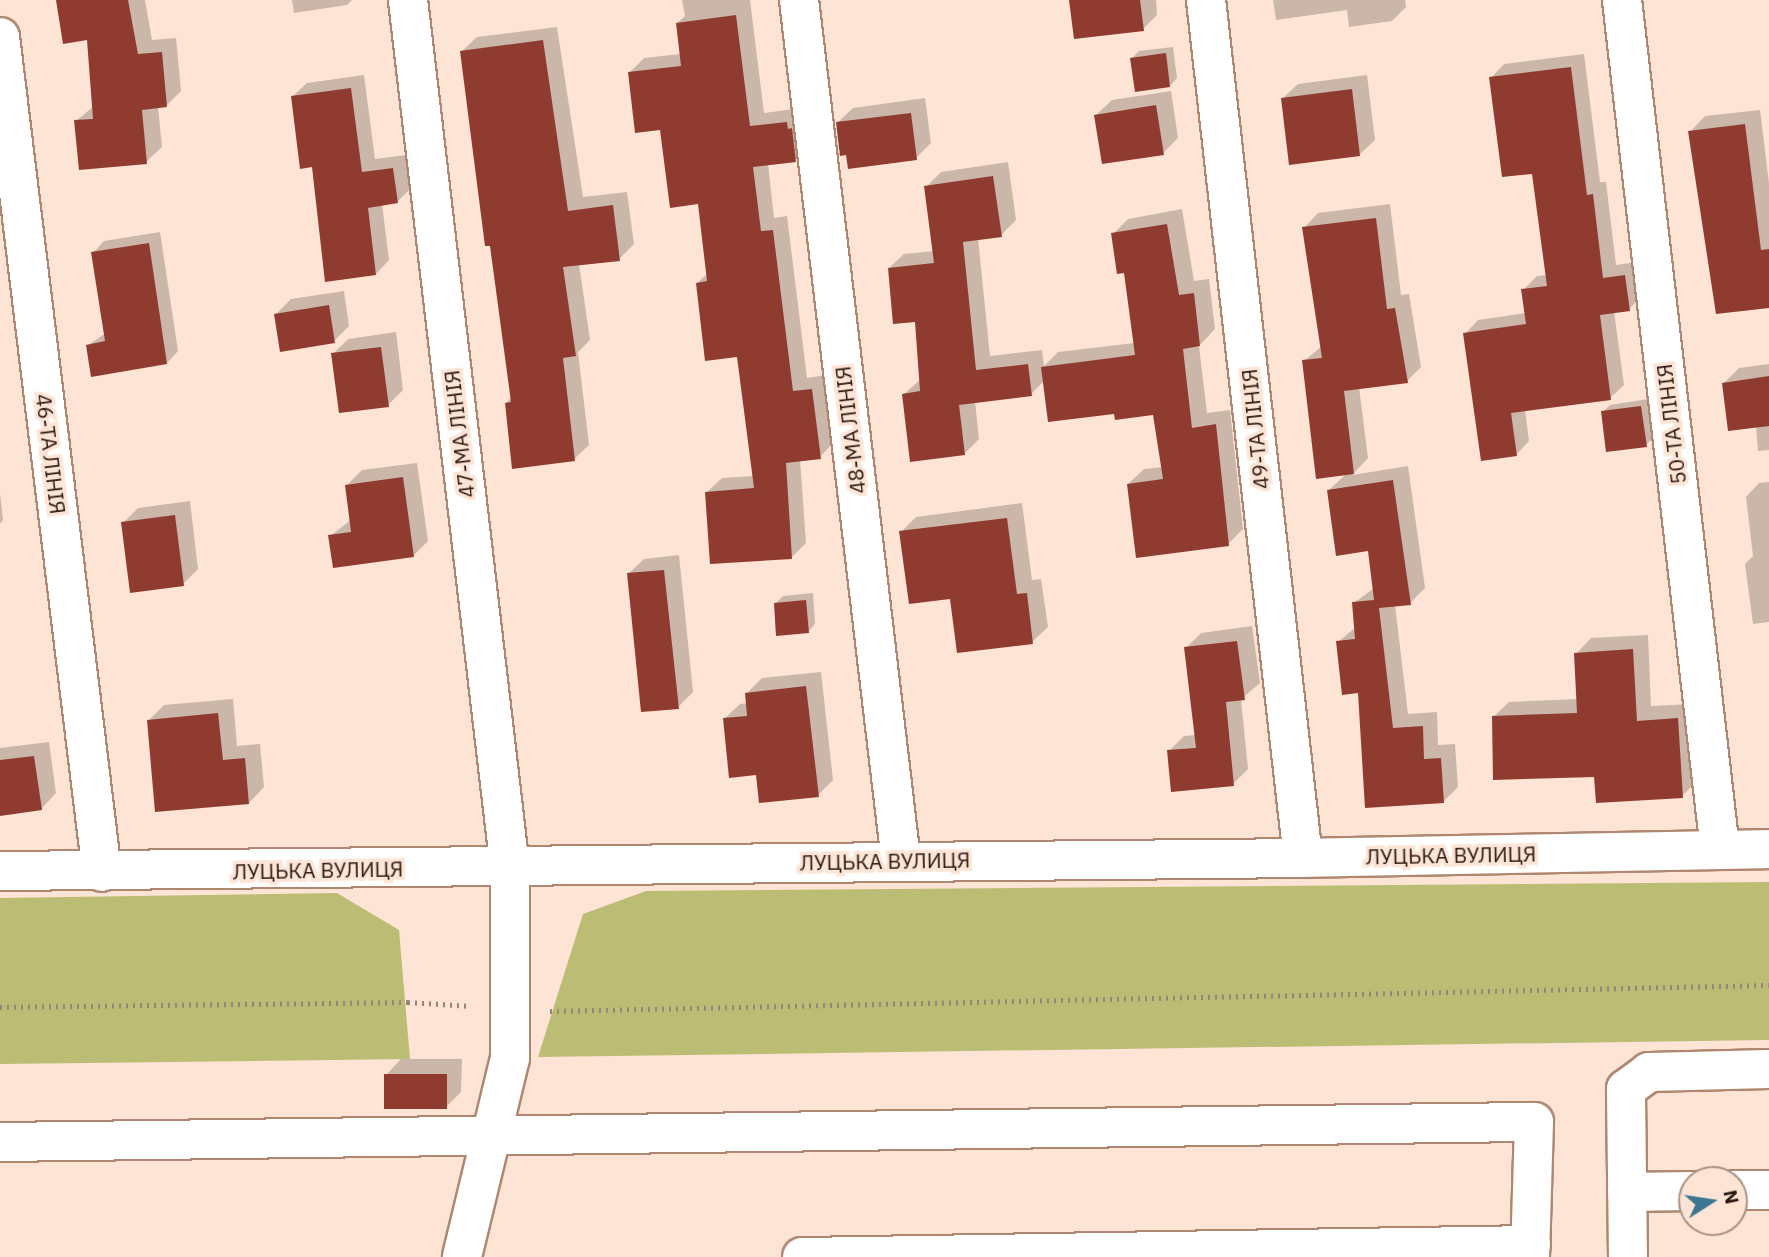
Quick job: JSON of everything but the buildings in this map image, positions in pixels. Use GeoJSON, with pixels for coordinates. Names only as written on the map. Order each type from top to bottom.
{"type":"FeatureCollection","features":[{"type":"Feature","properties":{"kind":"street","name":"47-МА ЛІНІЯ"},"geometry":{"type":"LineString","coordinates":[[408,0],[510,868],[510,1058],[462,1257]]}},
{"type":"Feature","properties":{"kind":"street","name":"48-МА ЛІНІЯ"},"geometry":{"type":"LineString","coordinates":[[799,0],[901,860]]}},
{"type":"Feature","properties":{"kind":"street","name":"49-ТА ЛІНІЯ"},"geometry":{"type":"LineString","coordinates":[[1206,0],[1303,859]]}},
{"type":"Feature","properties":{"kind":"street","name":"50-ТА ЛІНІЯ"},"geometry":{"type":"LineString","coordinates":[[1622,0],[1720,849]]}},
{"type":"Feature","properties":{"kind":"street","name":"46-ТА ЛІНІЯ"},"geometry":{"type":"LineString","coordinates":[[0,37],[103,872]]}},
{"type":"Feature","properties":{"kind":"street","name":"ЛУЦЬКА ВУЛИЦЯ"},"geometry":{"type":"LineString","coordinates":[[0,872],[510,868],[901,860],[1303,859],[1769,849]]}},
{"type":"Feature","properties":{"kind":"street"},"geometry":{"type":"LineString","coordinates":[[1628,1257],[1626,1089],[1649,1072],[1769,1069]]}},
{"type":"Feature","properties":{"kind":"street"},"geometry":{"type":"LineString","coordinates":[[0,1142],[1534,1122],[1530,1251],[802,1257]]}},
{"type":"Feature","properties":{"kind":"street"},"geometry":{"type":"LineString","coordinates":[[1748,1190],[1769,1190]]}},
{"type":"Feature","properties":{"kind":"street"},"geometry":{"type":"LineString","coordinates":[[1627,1192],[1678,1191]]}},
{"type":"Feature","properties":{"kind":"path"},"geometry":{"type":"LineString","coordinates":[[0,1007],[408,1002],[561,1012],[1769,985]]}},
{"type":"Feature","properties":{"kind":"green space"},"geometry":{"type":"Polygon","coordinates":[[[1769,882],[1769,1040],[538,1057],[583,914],[646,891],[1769,882]]]}},
{"type":"Feature","properties":{"kind":"green space"},"geometry":{"type":"Polygon","coordinates":[[[337,893],[399,930],[410,1059],[0,1064],[0,898],[337,893]]]}}]}
